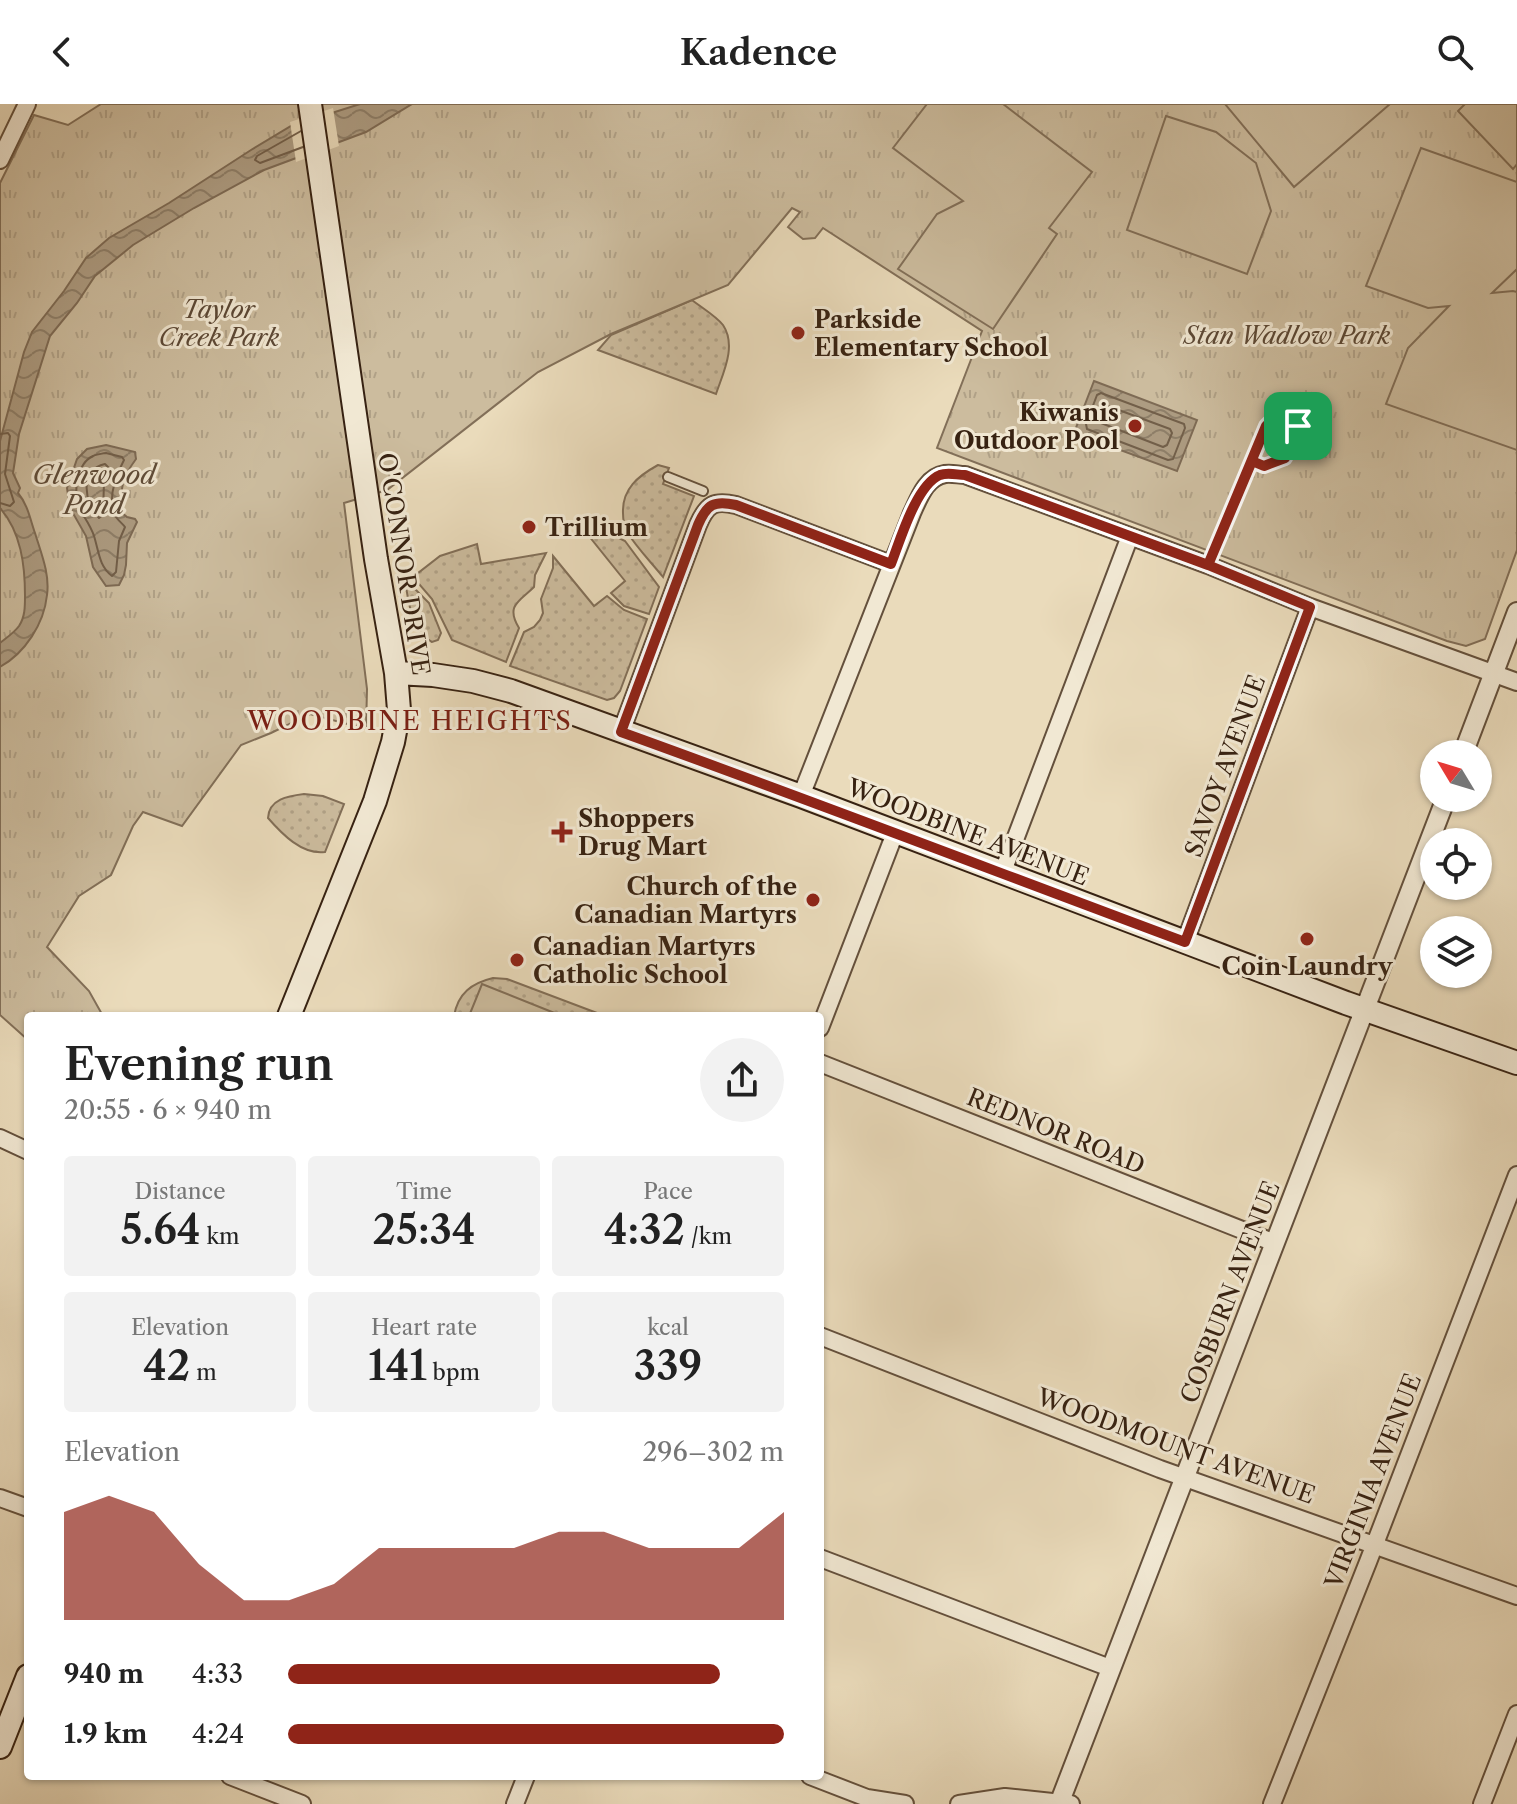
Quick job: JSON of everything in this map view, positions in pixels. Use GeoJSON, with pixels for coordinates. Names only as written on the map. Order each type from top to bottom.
{"type":"FeatureCollection","features":[{"type":"Feature","properties":{"kind":"main road","name":"O'CONNOR DRIVE"},"geometry":{"type":"LineString","coordinates":[[291,1012],[379,786],[399,710],[396,673],[376,559],[310,104]]}},
{"type":"Feature","properties":{"kind":"main road","name":"WOODBINE AVENUE"},"geometry":{"type":"LineString","coordinates":[[396,673],[473,681],[511,691],[801,796],[1346,1003],[1517,1063]]}},
{"type":"Feature","properties":{"kind":"main road"},"geometry":{"type":"LineString","coordinates":[[0,1747],[24,1693]]}},
{"type":"Feature","properties":{"kind":"street"},"geometry":{"type":"LineString","coordinates":[[0,160],[27,104]]}},
{"type":"Feature","properties":{"kind":"street"},"geometry":{"type":"LineString","coordinates":[[801,796],[920,495],[928,483],[948,473],[965,475],[1208,565],[1310,607],[1517,682]]}},
{"type":"Feature","properties":{"kind":"street"},"geometry":{"type":"LineString","coordinates":[[621,732],[706,498],[736,505],[891,564]]}},
{"type":"Feature","properties":{"kind":"street"},"geometry":{"type":"LineString","coordinates":[[1002,874],[1130,536]]}},
{"type":"Feature","properties":{"kind":"street","name":"SAVOY AVENUE"},"geometry":{"type":"LineString","coordinates":[[1185,942],[1310,607]]}},
{"type":"Feature","properties":{"kind":"street"},"geometry":{"type":"LineString","coordinates":[[1468,740],[1517,612]]}},
{"type":"Feature","properties":{"kind":"street","name":"COSBURN AVENUE"},"geometry":{"type":"LineString","coordinates":[[1063,1803],[1110,1668],[1441,812]]}},
{"type":"Feature","properties":{"kind":"street"},"geometry":{"type":"LineString","coordinates":[[824,1018],[895,833]]}},
{"type":"Feature","properties":{"kind":"street","name":"REDNOR ROAD"},"geometry":{"type":"LineString","coordinates":[[824,1065],[1275,1243]]}},
{"type":"Feature","properties":{"kind":"street"},"geometry":{"type":"LineString","coordinates":[[0,1138],[24,1149]]}},
{"type":"Feature","properties":{"kind":"street","name":"VIRGINIA AVENUE"},"geometry":{"type":"LineString","coordinates":[[1272,1804],[1517,1175]]}},
{"type":"Feature","properties":{"kind":"street","name":"WOODMOUNT AVENUE"},"geometry":{"type":"LineString","coordinates":[[824,1338],[1184,1477],[1517,1596]]}},
{"type":"Feature","properties":{"kind":"street"},"geometry":{"type":"LineString","coordinates":[[0,1498],[24,1507]]}},
{"type":"Feature","properties":{"kind":"street"},"geometry":{"type":"LineString","coordinates":[[824,1560],[1110,1668]]}},
{"type":"Feature","properties":{"kind":"street"},"geometry":{"type":"LineString","coordinates":[[1482,1804],[1517,1714]]}},
{"type":"Feature","properties":{"kind":"street"},"geometry":{"type":"LineString","coordinates":[[240,1780],[302,1804]]}},
{"type":"Feature","properties":{"kind":"street"},"geometry":{"type":"LineString","coordinates":[[515,1804],[524,1780]]}},
{"type":"Feature","properties":{"kind":"street"},"geometry":{"type":"LineString","coordinates":[[820,1780],[867,1798],[905,1804]]}},
{"type":"Feature","properties":{"kind":"street"},"geometry":{"type":"LineString","coordinates":[[959,1804],[1005,1797],[1063,1803]]}},
{"type":"Feature","properties":{"kind":"lane"},"geometry":{"type":"LineString","coordinates":[[1208,565],[1266,426],[1274,418],[1287,417],[1298,426],[1285,458],[1264,466],[1252,461]]}},
{"type":"Feature","properties":{"kind":"lane"},"geometry":{"type":"LineString","coordinates":[[668,477],[706,498]]}},
{"type":"Feature","properties":{"kind":"green space"},"geometry":{"type":"Polygon","coordinates":[[[101,104],[1517,104],[1517,550],[1485,639],[1466,646],[937,448],[982,331],[823,228],[815,238],[803,239],[788,227],[800,212],[792,208],[728,285],[611,334],[538,372],[387,490],[344,503],[367,689],[366,729],[310,714],[241,745],[182,826],[143,812],[133,826],[111,875],[79,896],[47,947],[89,991],[101,1012],[24,1012],[24,1036],[0,1015],[0,183],[34,115],[68,125],[101,104]]]}},
{"type":"Feature","properties":{"kind":"green space"},"geometry":{"type":"Polygon","coordinates":[[[927,104],[1003,104],[1092,172],[1049,228],[1057,234],[993,329],[898,269],[937,214],[963,201],[893,148],[927,104]]]}},
{"type":"Feature","properties":{"kind":"green space"},"geometry":{"type":"Polygon","coordinates":[[[1225,104],[1390,104],[1294,187],[1225,104]]]}},
{"type":"Feature","properties":{"kind":"green space"},"geometry":{"type":"Polygon","coordinates":[[[1465,104],[1517,104],[1517,164],[1513,169],[1458,111],[1465,104]]]}},
{"type":"Feature","properties":{"kind":"green space"},"geometry":{"type":"Polygon","coordinates":[[[1166,116],[1216,132],[1256,163],[1271,211],[1247,274],[1127,230],[1166,116]]]}},
{"type":"Feature","properties":{"kind":"green space"},"geometry":{"type":"Polygon","coordinates":[[[1421,148],[1517,182],[1517,269],[1492,293],[1517,292],[1517,450],[1386,404],[1408,348],[1449,306],[1428,308],[1366,286],[1421,148]]]}},
{"type":"Feature","properties":{"kind":"green space"},"geometry":{"type":"Polygon","coordinates":[[[692,300],[713,315],[727,333],[729,351],[716,394],[598,350],[611,335],[692,300]]]}},
{"type":"Feature","properties":{"kind":"green space"},"geometry":{"type":"Polygon","coordinates":[[[658,465],[669,468],[663,484],[694,496],[663,577],[627,532],[623,516],[628,490],[658,465]]]}},
{"type":"Feature","properties":{"kind":"green space"},"geometry":{"type":"Polygon","coordinates":[[[585,531],[613,535],[625,541],[659,587],[649,614],[624,606],[611,593],[625,581],[585,531]]]}},
{"type":"Feature","properties":{"kind":"green space"},"geometry":{"type":"Polygon","coordinates":[[[477,544],[481,564],[546,553],[535,575],[534,587],[514,609],[519,628],[506,662],[452,640],[432,599],[413,577],[440,556],[477,544]]]}},
{"type":"Feature","properties":{"kind":"green space"},"geometry":{"type":"Polygon","coordinates":[[[553,556],[594,606],[607,596],[624,610],[647,619],[620,691],[614,698],[607,700],[510,666],[524,632],[534,627],[543,613],[541,599],[553,568],[553,556]]]}},
{"type":"Feature","properties":{"kind":"green space"},"geometry":{"type":"Polygon","coordinates":[[[410,584],[429,603],[441,633],[438,640],[432,642],[426,638],[416,625],[406,587],[410,584]]]}},
{"type":"Feature","properties":{"kind":"green space"},"geometry":{"type":"Polygon","coordinates":[[[304,794],[323,796],[344,804],[325,852],[301,847],[268,818],[276,803],[286,797],[304,794]]]}},
{"type":"Feature","properties":{"kind":"green space"},"geometry":{"type":"Polygon","coordinates":[[[493,978],[507,979],[594,1012],[455,1012],[467,990],[493,978]]]}},
{"type":"Feature","properties":{"kind":"green space"},"geometry":{"type":"Polygon","coordinates":[[[482,984],[552,1012],[471,1012],[482,984]]]}},
{"type":"Feature","properties":{"kind":"water"},"geometry":{"type":"Polygon","coordinates":[[[360,104],[412,104],[366,132],[264,170],[133,245],[95,276],[50,336],[19,434],[13,473],[42,556],[47,595],[42,617],[32,637],[0,667],[0,643],[21,623],[25,596],[17,538],[0,508],[0,441],[32,332],[86,258],[109,238],[291,126],[360,104]]]}},
{"type":"Feature","properties":{"kind":"water","name":"Kiwanis Outdoor Pool"},"geometry":{"type":"Polygon","coordinates":[[[1094,381],[1197,420],[1177,471],[1074,433],[1094,381]]]}},
{"type":"Feature","properties":{"kind":"water","name":"Glenwood Pond"},"geometry":{"type":"Polygon","coordinates":[[[106,445],[135,452],[136,459],[123,484],[121,512],[137,522],[127,543],[124,575],[119,585],[106,586],[93,567],[86,536],[70,508],[67,488],[77,459],[87,449],[106,445]]]}},
{"type":"Feature","properties":{"kind":"pier"},"geometry":{"type":"Polygon","coordinates":[[[333,108],[339,146],[296,162],[290,122],[333,108]]]}},
{"type":"Feature","properties":{"kind":"place","name":"Parkside Elementary School"},"geometry":{"type":"Point","coordinates":[798,333]}},
{"type":"Feature","properties":{"kind":"place","name":"Kiwanis Outdoor Pool"},"geometry":{"type":"Point","coordinates":[1135,426]}},
{"type":"Feature","properties":{"kind":"place","name":"Trillium"},"geometry":{"type":"Point","coordinates":[529,527]}},
{"type":"Feature","properties":{"kind":"place","name":"Shoppers Drug Mart"},"geometry":{"type":"Point","coordinates":[562,832]}},
{"type":"Feature","properties":{"kind":"place","name":"Church of the Canadian Martyrs"},"geometry":{"type":"Point","coordinates":[813,900]}},
{"type":"Feature","properties":{"kind":"place","name":"Coin Laundry"},"geometry":{"type":"Point","coordinates":[1307,939]}},
{"type":"Feature","properties":{"kind":"place","name":"Canadian Martyrs Catholic School"},"geometry":{"type":"Point","coordinates":[517,960]}},
{"type":"Feature","properties":{"kind":"district","name":"WOODBINE HEIGHTS"},"geometry":{"type":"Point","coordinates":[410,721]}},
{"type":"Feature","properties":{"kind":"route"},"geometry":{"type":"LineString","coordinates":[[1298,426],[1285,458],[1264,466],[1252,461],[1208,565],[965,475],[948,473],[928,483],[891,564],[736,505],[720,502],[710,505],[701,517],[621,732],[801,796],[1185,942],[1310,607],[1208,565],[1266,426],[1274,418],[1287,417],[1298,426]]}},
{"type":"Feature","properties":{"kind":"park label","name":"Taylor Creek Park"},"geometry":{"type":"Point","coordinates":[219,323]}},
{"type":"Feature","properties":{"kind":"park label","name":"Stan Wadlow Park"},"geometry":{"type":"Point","coordinates":[1287,335]}}]}
